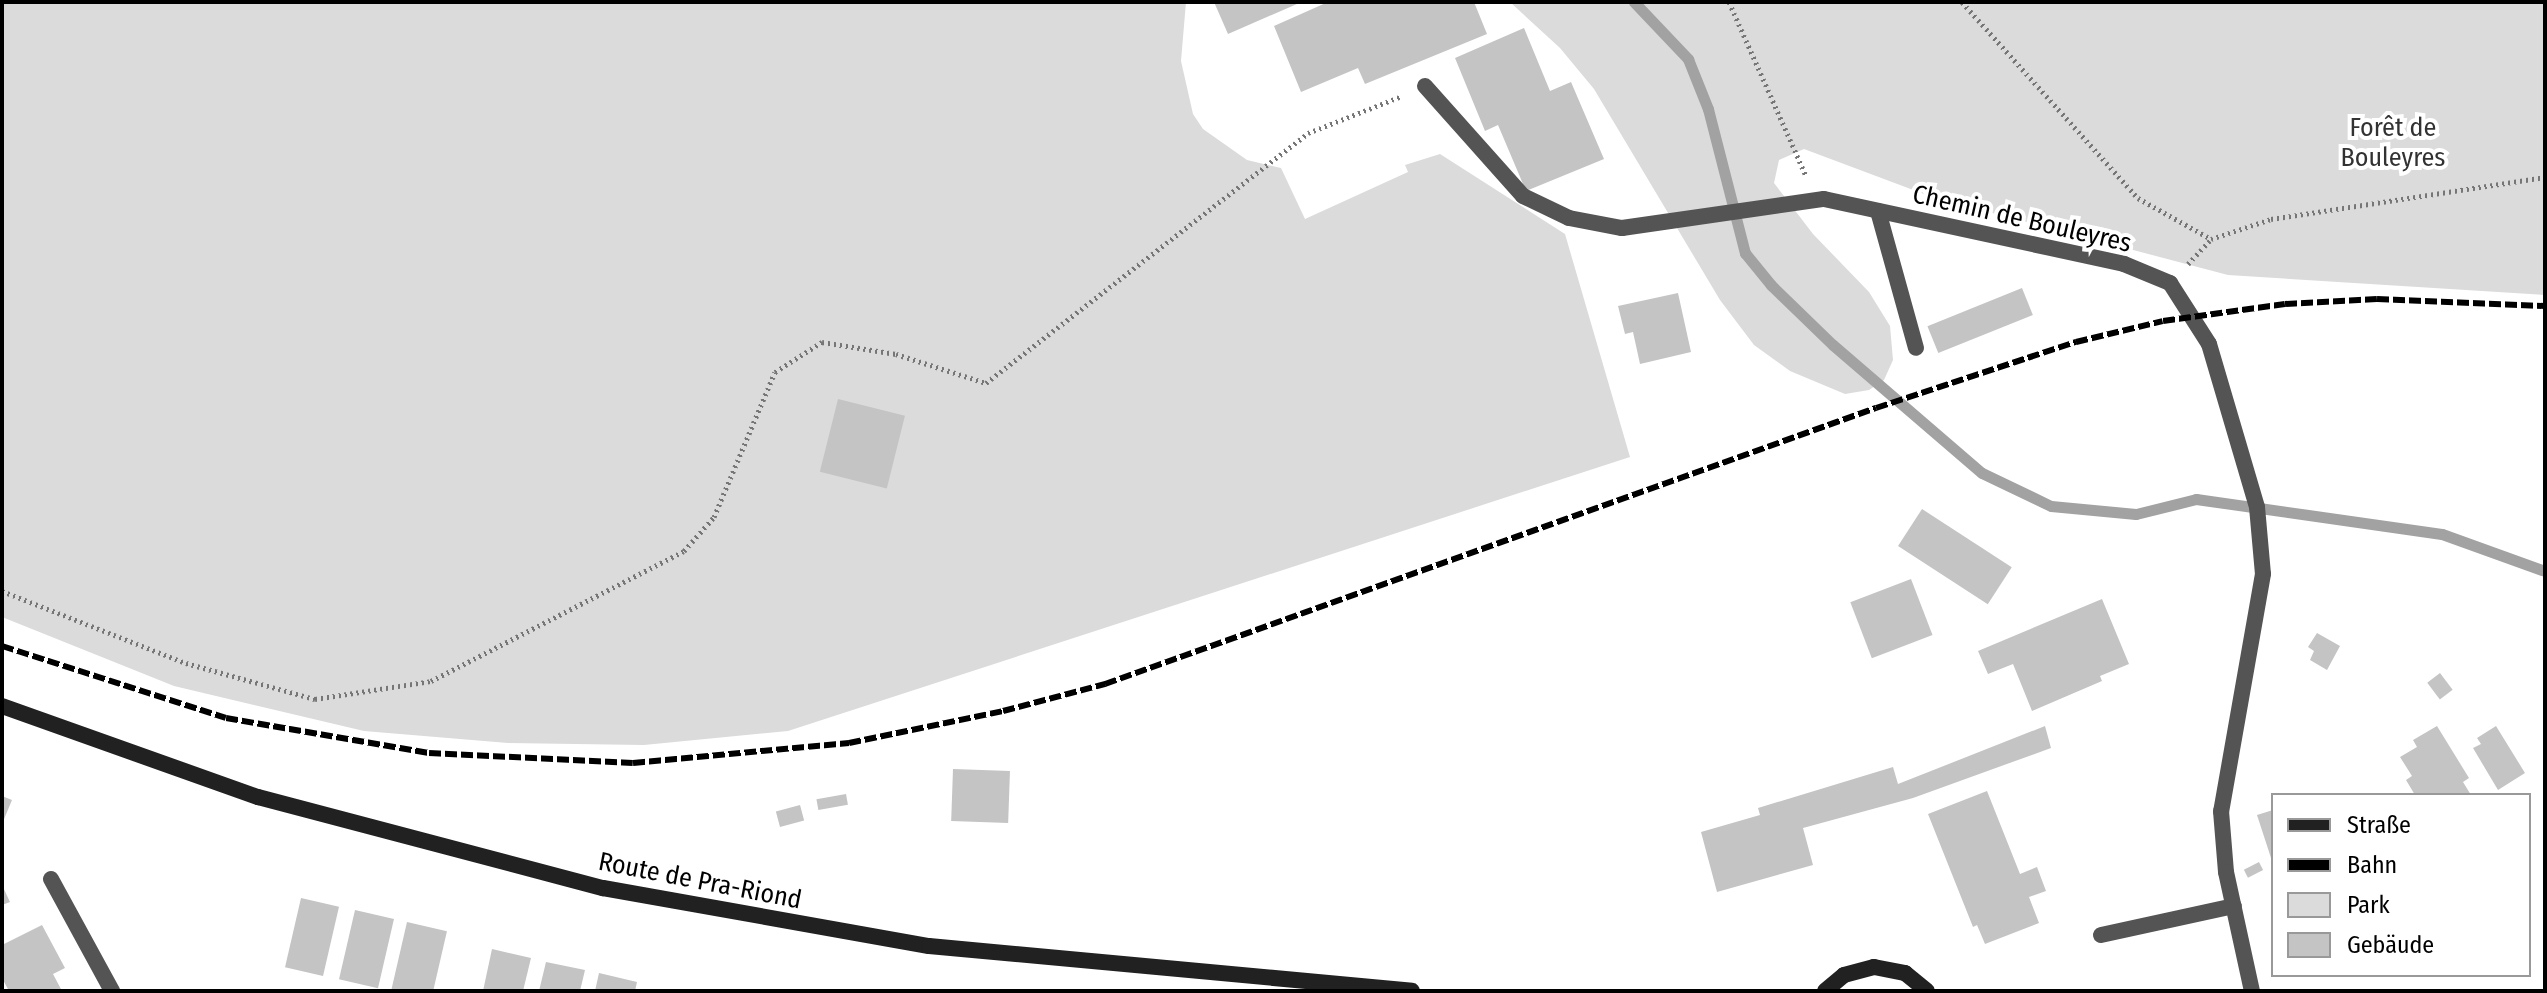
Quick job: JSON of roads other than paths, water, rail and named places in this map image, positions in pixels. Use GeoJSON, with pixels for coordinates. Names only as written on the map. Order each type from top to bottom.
{"type":"FeatureCollection","features":[{"type":"Feature","properties":{"kind":"main road","name":"Route de Pra-Riond"},"geometry":{"type":"LineString","coordinates":[[2,706],[258,797],[603,888],[929,946],[1412,991]]}},
{"type":"Feature","properties":{"kind":"main road"},"geometry":{"type":"LineString","coordinates":[[1824,990],[1853,971],[1884,967],[1905,973],[1927,991]]}},
{"type":"Feature","properties":{"kind":"street","name":"Chemin de Bouleyres"},"geometry":{"type":"LineString","coordinates":[[1425,86],[1523,196],[1569,218],[1622,228],[1824,199],[2124,264],[2170,283],[2209,344],[2257,507],[2263,574],[2223,783],[2222,836],[2234,906]]}},
{"type":"Feature","properties":{"kind":"street"},"geometry":{"type":"LineString","coordinates":[[1878,211],[1916,348]]}},
{"type":"Feature","properties":{"kind":"street"},"geometry":{"type":"LineString","coordinates":[[51,879],[112,991]]}},
{"type":"Feature","properties":{"kind":"street"},"geometry":{"type":"LineString","coordinates":[[2101,935],[2234,906],[2252,991]]}},
{"type":"Feature","properties":{"kind":"waterway"},"geometry":{"type":"LineString","coordinates":[[1634,2],[1688,59],[1708,109],[1745,253],[1771,285],[1833,345],[1982,473],[2051,506],[2136,514],[2196,499],[2442,534],[2545,571]]}},
{"type":"Feature","properties":{"kind":"railway"},"geometry":{"type":"LineString","coordinates":[[2,646],[226,718],[429,753],[633,763],[849,743],[1003,711],[1105,684],[1876,408],[2076,342],[2163,321],[2285,304],[2377,299],[2545,306]]}},
{"type":"Feature","properties":{"kind":"park label","name":"Forêt de Bouleyres"},"geometry":{"type":"Point","coordinates":[2393,143]}}]}
